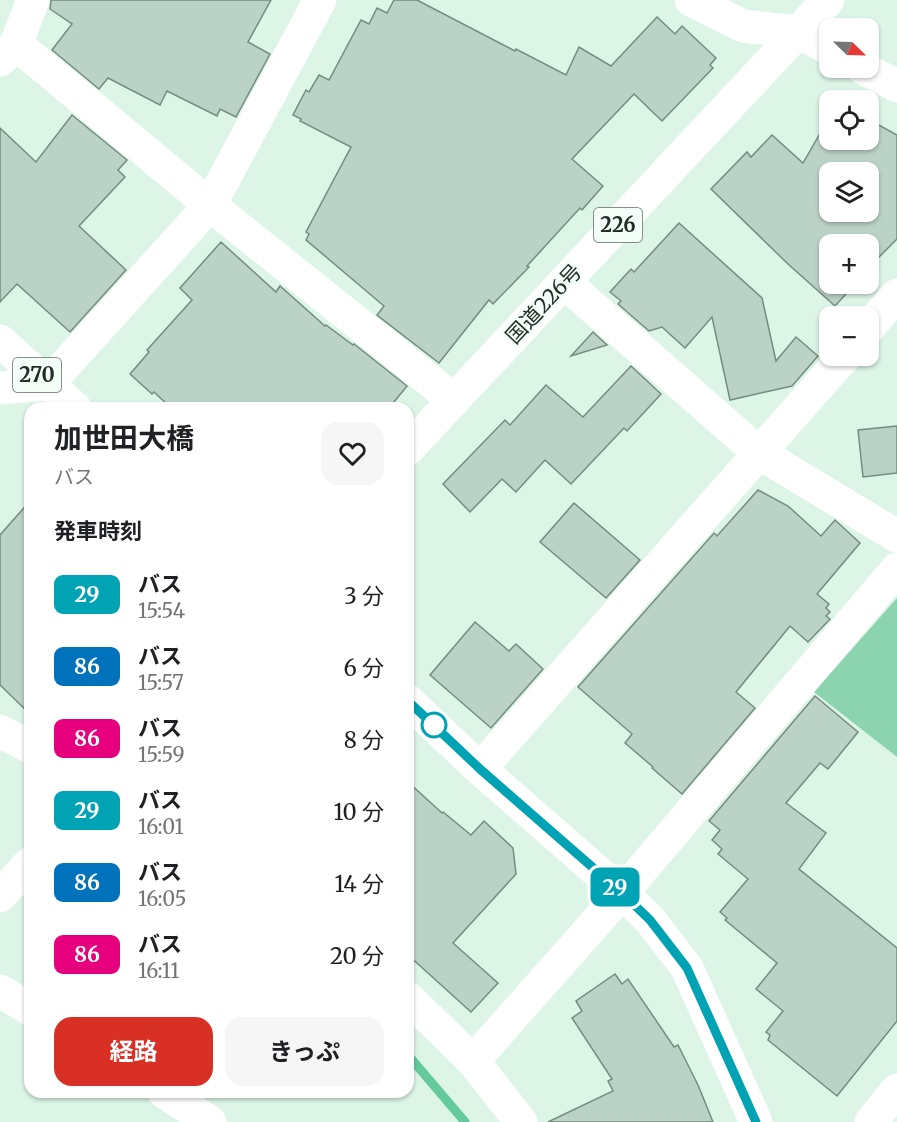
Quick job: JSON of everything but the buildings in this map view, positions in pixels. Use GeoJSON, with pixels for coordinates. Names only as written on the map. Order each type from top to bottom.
{"type":"FeatureCollection","features":[{"type":"Feature","properties":{"kind":"main road"},"geometry":{"type":"LineString","coordinates":[[33,0],[8,52],[210,205],[454,400]]}},
{"type":"Feature","properties":{"kind":"main road"},"geometry":{"type":"LineString","coordinates":[[0,388],[48,384],[210,205],[320,0]]}},
{"type":"Feature","properties":{"kind":"main road"},"geometry":{"type":"LineString","coordinates":[[691,0],[744,26],[798,32],[819,43]]}},
{"type":"Feature","properties":{"kind":"main road","name":"国道226号"},"geometry":{"type":"LineString","coordinates":[[414,443],[828,0]]}},
{"type":"Feature","properties":{"kind":"main road"},"geometry":{"type":"LineString","coordinates":[[879,76],[897,86]]}},
{"type":"Feature","properties":{"kind":"main road"},"geometry":{"type":"LineString","coordinates":[[564,282],[759,453],[897,536]]}},
{"type":"Feature","properties":{"kind":"main road"},"geometry":{"type":"LineString","coordinates":[[879,316],[897,296]]}},
{"type":"Feature","properties":{"kind":"main road","name":"270"},"geometry":{"type":"LineString","coordinates":[[0,341],[68,402]]}},
{"type":"Feature","properties":{"kind":"main road"},"geometry":{"type":"LineString","coordinates":[[480,769],[836,366]]}},
{"type":"Feature","properties":{"kind":"main road"},"geometry":{"type":"LineString","coordinates":[[473,1061],[622,893],[897,570]]}},
{"type":"Feature","properties":{"kind":"main road"},"geometry":{"type":"LineString","coordinates":[[414,707],[480,769],[650,920],[687,968],[756,1122]]}},
{"type":"Feature","properties":{"kind":"main road"},"geometry":{"type":"LineString","coordinates":[[0,731],[24,744]]}},
{"type":"Feature","properties":{"kind":"main road"},"geometry":{"type":"LineString","coordinates":[[0,896],[24,870]]}},
{"type":"Feature","properties":{"kind":"main road"},"geometry":{"type":"LineString","coordinates":[[0,991],[24,1005]]}},
{"type":"Feature","properties":{"kind":"main road"},"geometry":{"type":"LineString","coordinates":[[414,1004],[473,1061],[521,1122]]}},
{"type":"Feature","properties":{"kind":"main road"},"geometry":{"type":"LineString","coordinates":[[173,1098],[210,1122]]}},
{"type":"Feature","properties":{"kind":"green space"},"geometry":{"type":"Polygon","coordinates":[[[897,598],[897,757],[814,692],[897,598]]]}},
{"type":"Feature","properties":{"kind":"waterway"},"geometry":{"type":"LineString","coordinates":[[414,1062],[465,1122]]}},
{"type":"Feature","properties":{"kind":"bus line","name":"29"},"geometry":{"type":"LineString","coordinates":[[414,707],[480,769],[650,920],[687,968],[756,1122]]}}]}
